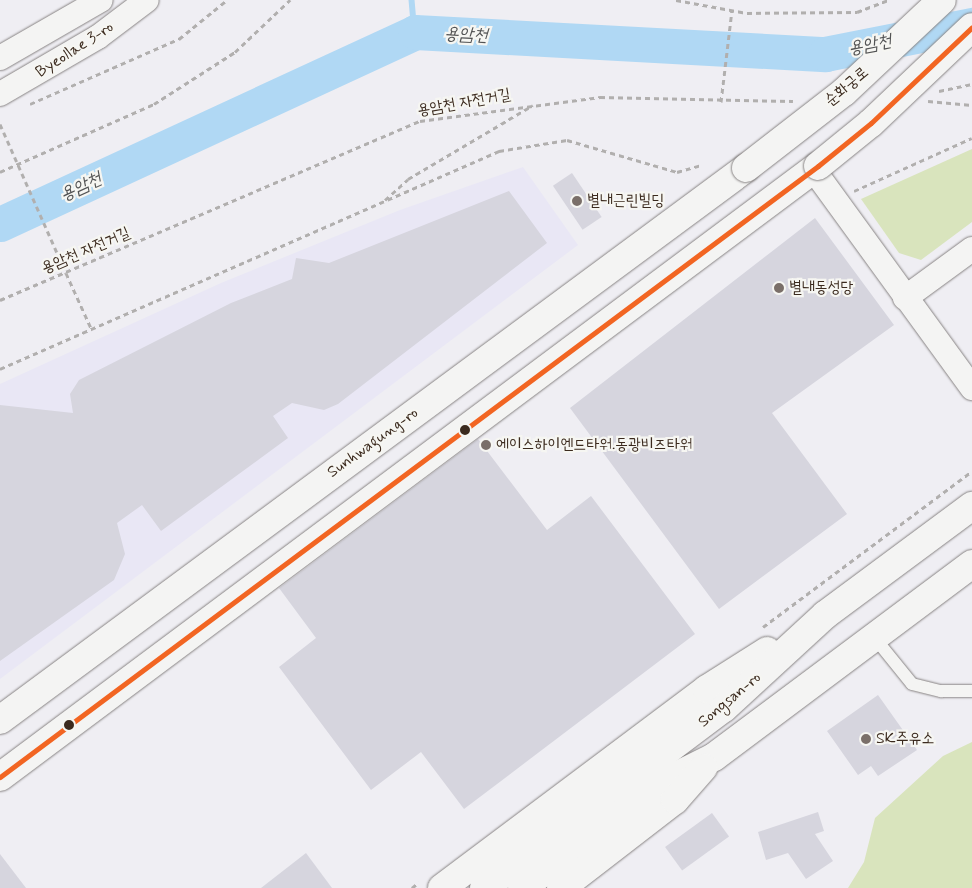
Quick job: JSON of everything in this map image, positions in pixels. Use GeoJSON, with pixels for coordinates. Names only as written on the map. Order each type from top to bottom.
{"type":"FeatureCollection","features":[{"type":"Feature","properties":{"kind":"street","name":"Byeollae 3-ro"},"geometry":{"type":"LineString","coordinates":[[0,58],[101,0]]}},
{"type":"Feature","properties":{"kind":"street","name":"Byeollae 3-ro"},"geometry":{"type":"LineString","coordinates":[[0,94],[98,37],[147,0]]}},
{"type":"Feature","properties":{"kind":"street","name":"순화궁로"},"geometry":{"type":"LineString","coordinates":[[746,168],[844,92],[942,0]]}},
{"type":"Feature","properties":{"kind":"street"},"geometry":{"type":"LineString","coordinates":[[0,777],[815,167],[871,123],[972,27]]}},
{"type":"Feature","properties":{"kind":"street"},"geometry":{"type":"LineString","coordinates":[[815,167],[837,202],[905,298],[972,388]]}},
{"type":"Feature","properties":{"kind":"street","name":"Sunhwagung-ro"},"geometry":{"type":"LineString","coordinates":[[0,720],[746,168]]}},
{"type":"Feature","properties":{"kind":"street"},"geometry":{"type":"LineString","coordinates":[[905,298],[972,249]]}},
{"type":"Feature","properties":{"kind":"street","name":"Songsan-ro"},"geometry":{"type":"LineString","coordinates":[[484,888],[724,708],[825,615],[972,506]]}},
{"type":"Feature","properties":{"kind":"street","name":"Songsan-ro"},"geometry":{"type":"LineString","coordinates":[[522,888],[664,782],[714,757],[972,564]]}},
{"type":"Feature","properties":{"kind":"street"},"geometry":{"type":"LineString","coordinates":[[442,888],[707,689],[825,615]]}},
{"type":"Feature","properties":{"kind":"street"},"geometry":{"type":"LineString","coordinates":[[561,888],[675,800],[714,757]]}},
{"type":"Feature","properties":{"kind":"lane"},"geometry":{"type":"LineString","coordinates":[[874,637],[912,684],[941,691],[972,690]]}},
{"type":"Feature","properties":{"kind":"path"},"geometry":{"type":"LineString","coordinates":[[27,105],[179,39],[227,0]]}},
{"type":"Feature","properties":{"kind":"path"},"geometry":{"type":"LineString","coordinates":[[0,172],[154,104],[234,52],[290,0]]}},
{"type":"Feature","properties":{"kind":"path"},"geometry":{"type":"LineString","coordinates":[[676,0],[732,10],[857,12],[890,0]]}},
{"type":"Feature","properties":{"kind":"path"},"geometry":{"type":"LineString","coordinates":[[720,102],[732,10]]}},
{"type":"Feature","properties":{"kind":"path","name":"용암천 자전거길"},"geometry":{"type":"LineString","coordinates":[[0,300],[420,121],[536,103],[658,96],[720,102],[800,101]]}},
{"type":"Feature","properties":{"kind":"path"},"geometry":{"type":"LineString","coordinates":[[923,100],[972,105]]}},
{"type":"Feature","properties":{"kind":"path"},"geometry":{"type":"LineString","coordinates":[[383,202],[408,179],[536,103]]}},
{"type":"Feature","properties":{"kind":"path"},"geometry":{"type":"LineString","coordinates":[[0,124],[20,163],[66,273],[92,328]]}},
{"type":"Feature","properties":{"kind":"path"},"geometry":{"type":"LineString","coordinates":[[837,202],[972,138]]}},
{"type":"Feature","properties":{"kind":"path"},"geometry":{"type":"LineString","coordinates":[[0,369],[500,151],[567,140],[677,172],[701,165]]}},
{"type":"Feature","properties":{"kind":"shaded area"},"geometry":{"type":"Polygon","coordinates":[[[523,167],[578,245],[0,679],[0,384],[221,283],[400,210],[523,167]]]}},
{"type":"Feature","properties":{"kind":"green space"},"geometry":{"type":"Polygon","coordinates":[[[972,149],[972,222],[921,260],[899,253],[861,199],[972,149]]]}},
{"type":"Feature","properties":{"kind":"green space"},"geometry":{"type":"Polygon","coordinates":[[[972,742],[972,888],[848,888],[864,862],[875,818],[943,756],[972,742]]]}},
{"type":"Feature","properties":{"kind":"building","name":"별내근린빌딩"},"geometry":{"type":"Polygon","coordinates":[[[572,173],[602,217],[583,230],[553,186],[572,173]]]}},
{"type":"Feature","properties":{"kind":"building"},"geometry":{"type":"Polygon","coordinates":[[[509,191],[547,243],[338,404],[324,410],[292,403],[273,416],[288,438],[161,531],[142,505],[117,523],[125,554],[114,580],[0,661],[0,405],[73,413],[70,394],[79,380],[231,303],[292,279],[296,258],[329,263],[509,191]]]}},
{"type":"Feature","properties":{"kind":"building"},"geometry":{"type":"Polygon","coordinates":[[[815,218],[894,325],[772,413],[847,514],[719,609],[570,408],[815,218]]]}},
{"type":"Feature","properties":{"kind":"building"},"geometry":{"type":"Polygon","coordinates":[[[478,439],[547,530],[591,496],[695,634],[464,809],[421,752],[371,790],[279,667],[316,638],[279,588],[478,439]]]}},
{"type":"Feature","properties":{"kind":"building"},"geometry":{"type":"Polygon","coordinates":[[[878,695],[917,750],[878,776],[871,766],[858,775],[827,731],[878,695]]]}},
{"type":"Feature","properties":{"kind":"building"},"geometry":{"type":"Polygon","coordinates":[[[818,812],[824,831],[815,834],[833,861],[806,879],[788,853],[766,860],[758,832],[818,812]]]}},
{"type":"Feature","properties":{"kind":"building"},"geometry":{"type":"Polygon","coordinates":[[[712,813],[729,836],[682,871],[665,847],[712,813]]]}},
{"type":"Feature","properties":{"kind":"building"},"geometry":{"type":"Polygon","coordinates":[[[306,853],[332,888],[261,888],[306,853]]]}},
{"type":"Feature","properties":{"kind":"building"},"geometry":{"type":"Polygon","coordinates":[[[0,854],[26,888],[0,888],[0,854]]]}},
{"type":"Feature","properties":{"kind":"waterway"},"geometry":{"type":"LineString","coordinates":[[412,0],[415,32]]}},
{"type":"Feature","properties":{"kind":"waterway","name":"용암천"},"geometry":{"type":"LineString","coordinates":[[0,224],[415,32],[825,54],[972,25]]}},
{"type":"Feature","properties":{"kind":"transit line"},"geometry":{"type":"LineString","coordinates":[[0,777],[818,166],[871,123],[972,27]]}},
{"type":"Feature","properties":{"kind":"place","name":"별내근린빌딩"},"geometry":{"type":"Point","coordinates":[577,201]}},
{"type":"Feature","properties":{"kind":"place","name":"별내동성당"},"geometry":{"type":"Point","coordinates":[779,288]}},
{"type":"Feature","properties":{"kind":"place","name":"에이스하이엔드타워.동광비즈타워"},"geometry":{"type":"Point","coordinates":[486,445]}},
{"type":"Feature","properties":{"kind":"place","name":"SK주유소"},"geometry":{"type":"Point","coordinates":[866,739]}}]}
